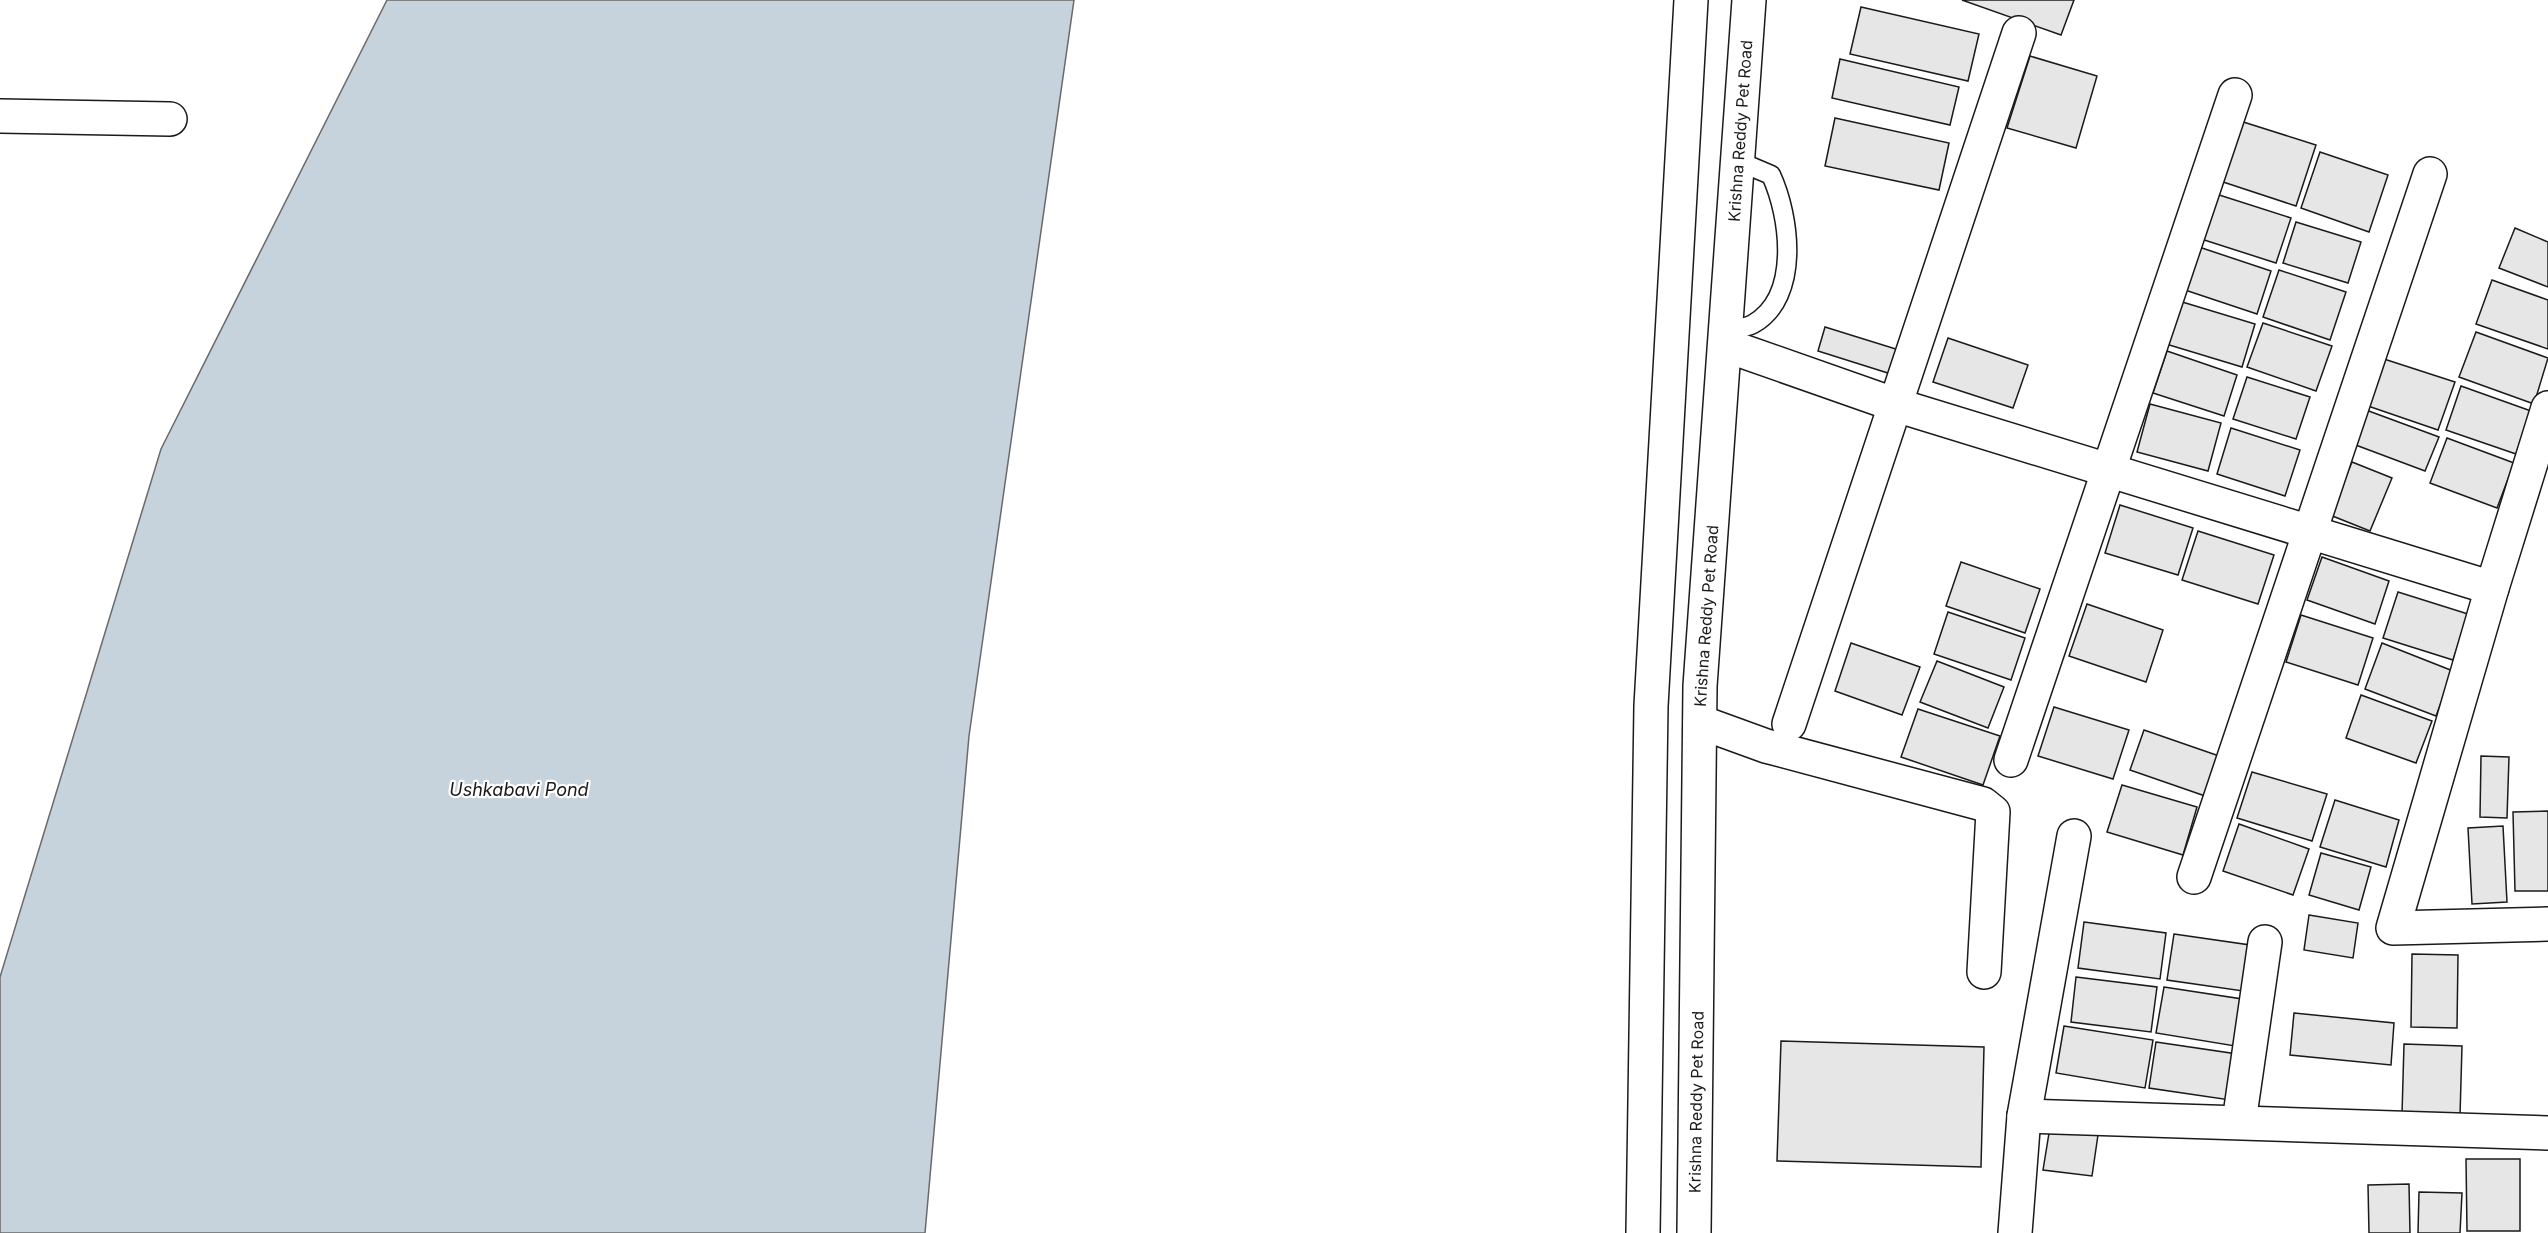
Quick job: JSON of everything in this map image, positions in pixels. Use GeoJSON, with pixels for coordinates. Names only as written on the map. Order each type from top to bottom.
{"type":"FeatureCollection","features":[{"type":"Feature","properties":{"kind":"street"},"geometry":{"type":"LineString","coordinates":[[1643,1233],[1651,706],[1691,0]]}},
{"type":"Feature","properties":{"kind":"street","name":"Krishna Reddy Pet Road"},"geometry":{"type":"LineString","coordinates":[[1695,1233],[1700,722],[1749,0]]}},
{"type":"Feature","properties":{"kind":"street"},"geometry":{"type":"LineString","coordinates":[[1789,724],[2019,33]]}},
{"type":"Feature","properties":{"kind":"street"},"geometry":{"type":"LineString","coordinates":[[2011,760],[2235,95]]}},
{"type":"Feature","properties":{"kind":"street"},"geometry":{"type":"LineString","coordinates":[[0,116],[170,119]]}},
{"type":"Feature","properties":{"kind":"street"},"geometry":{"type":"LineString","coordinates":[[2194,877],[2430,174]]}},
{"type":"Feature","properties":{"kind":"street"},"geometry":{"type":"LineString","coordinates":[[1725,338],[1896,405],[2492,588]]}},
{"type":"Feature","properties":{"kind":"street"},"geometry":{"type":"LineString","coordinates":[[2548,408],[2492,588],[2393,928],[2548,924]]}},
{"type":"Feature","properties":{"kind":"street"},"geometry":{"type":"LineString","coordinates":[[1700,722],[1766,746],[1983,804],[1993,812],[1984,972]]}},
{"type":"Feature","properties":{"kind":"street"},"geometry":{"type":"LineString","coordinates":[[2015,1233],[2024,1116],[2074,836]]}},
{"type":"Feature","properties":{"kind":"street"},"geometry":{"type":"LineString","coordinates":[[2239,1122],[2265,942]]}},
{"type":"Feature","properties":{"kind":"street"},"geometry":{"type":"LineString","coordinates":[[2024,1116],[2548,1132]]}},
{"type":"Feature","properties":{"kind":"lane"},"geometry":{"type":"LineString","coordinates":[[1725,338],[1753,324],[1767,312],[1774,305],[1786,279],[1786,230],[1781,196],[1771,175],[1738,161]]}},
{"type":"Feature","properties":{"kind":"water","name":"Ushkabavi Pond"},"geometry":{"type":"Polygon","coordinates":[[[387,0],[1074,0],[969,736],[925,1233],[0,1233],[0,977],[161,449],[387,0]]]}},
{"type":"Feature","properties":{"kind":"building"},"geometry":{"type":"Polygon","coordinates":[[[1962,0],[2074,0],[2061,35],[1962,0]]]}},
{"type":"Feature","properties":{"kind":"building"},"geometry":{"type":"Polygon","coordinates":[[[1861,7],[1979,34],[1968,81],[1850,54],[1861,7]]]}},
{"type":"Feature","properties":{"kind":"building"},"geometry":{"type":"Polygon","coordinates":[[[2030,56],[2097,76],[2076,148],[2007,128],[2030,56]]]}},
{"type":"Feature","properties":{"kind":"building"},"geometry":{"type":"Polygon","coordinates":[[[1840,59],[1959,87],[1950,125],[1832,98],[1840,59]]]}},
{"type":"Feature","properties":{"kind":"building"},"geometry":{"type":"Polygon","coordinates":[[[1835,118],[1949,143],[1939,190],[1825,166],[1835,118]]]}},
{"type":"Feature","properties":{"kind":"building"},"geometry":{"type":"Polygon","coordinates":[[[2237,120],[2316,145],[2296,206],[2217,180],[2237,120]]]}},
{"type":"Feature","properties":{"kind":"building"},"geometry":{"type":"Polygon","coordinates":[[[2320,152],[2388,175],[2369,232],[2301,208],[2320,152]]]}},
{"type":"Feature","properties":{"kind":"building"},"geometry":{"type":"Polygon","coordinates":[[[2213,193],[2291,218],[2276,263],[2198,238],[2213,193]]]}},
{"type":"Feature","properties":{"kind":"building"},"geometry":{"type":"Polygon","coordinates":[[[2296,222],[2361,242],[2348,283],[2283,263],[2296,222]]]}},
{"type":"Feature","properties":{"kind":"building"},"geometry":{"type":"Polygon","coordinates":[[[2515,228],[2548,242],[2548,287],[2499,268],[2515,228]]]}},
{"type":"Feature","properties":{"kind":"building"},"geometry":{"type":"Polygon","coordinates":[[[2199,247],[2271,271],[2257,314],[2185,290],[2199,247]]]}},
{"type":"Feature","properties":{"kind":"building"},"geometry":{"type":"Polygon","coordinates":[[[2279,270],[2346,292],[2330,340],[2263,317],[2279,270]]]}},
{"type":"Feature","properties":{"kind":"building"},"geometry":{"type":"Polygon","coordinates":[[[2492,280],[2548,300],[2548,349],[2476,324],[2492,280]]]}},
{"type":"Feature","properties":{"kind":"building"},"geometry":{"type":"Polygon","coordinates":[[[2179,301],[2255,324],[2242,367],[2166,344],[2179,301]]]}},
{"type":"Feature","properties":{"kind":"building"},"geometry":{"type":"Polygon","coordinates":[[[2263,323],[2332,346],[2316,391],[2247,367],[2263,323]]]}},
{"type":"Feature","properties":{"kind":"building"},"geometry":{"type":"Polygon","coordinates":[[[1825,327],[1899,350],[1891,374],[1818,351],[1825,327]]]}},
{"type":"Feature","properties":{"kind":"building"},"geometry":{"type":"Polygon","coordinates":[[[2476,332],[2548,358],[2534,404],[2459,377],[2476,332]]]}},
{"type":"Feature","properties":{"kind":"building"},"geometry":{"type":"Polygon","coordinates":[[[1948,338],[2028,365],[2013,408],[1933,382],[1948,338]]]}},
{"type":"Feature","properties":{"kind":"building"},"geometry":{"type":"Polygon","coordinates":[[[2167,351],[2237,375],[2224,416],[2153,393],[2167,351]]]}},
{"type":"Feature","properties":{"kind":"building"},"geometry":{"type":"Polygon","coordinates":[[[2384,359],[2455,382],[2438,430],[2368,406],[2384,359]]]}},
{"type":"Feature","properties":{"kind":"building"},"geometry":{"type":"Polygon","coordinates":[[[2247,377],[2310,397],[2296,439],[2233,419],[2247,377]]]}},
{"type":"Feature","properties":{"kind":"building"},"geometry":{"type":"Polygon","coordinates":[[[2461,386],[2531,411],[2516,454],[2446,430],[2461,386]]]}},
{"type":"Feature","properties":{"kind":"building"},"geometry":{"type":"Polygon","coordinates":[[[2150,404],[2221,423],[2208,471],[2137,452],[2150,404]]]}},
{"type":"Feature","properties":{"kind":"building"},"geometry":{"type":"Polygon","coordinates":[[[2366,410],[2439,437],[2425,471],[2353,444],[2366,410]]]}},
{"type":"Feature","properties":{"kind":"building"},"geometry":{"type":"Polygon","coordinates":[[[2231,428],[2300,450],[2285,496],[2217,474],[2231,428]]]}},
{"type":"Feature","properties":{"kind":"building"},"geometry":{"type":"Polygon","coordinates":[[[2447,438],[2514,463],[2497,508],[2430,483],[2447,438]]]}},
{"type":"Feature","properties":{"kind":"building"},"geometry":{"type":"Polygon","coordinates":[[[2352,462],[2392,478],[2370,531],[2330,515],[2352,462]]]}},
{"type":"Feature","properties":{"kind":"building"},"geometry":{"type":"Polygon","coordinates":[[[2120,505],[2193,528],[2178,575],[2105,553],[2120,505]]]}},
{"type":"Feature","properties":{"kind":"building"},"geometry":{"type":"Polygon","coordinates":[[[2198,531],[2274,555],[2258,604],[2182,580],[2198,531]]]}},
{"type":"Feature","properties":{"kind":"building"},"geometry":{"type":"Polygon","coordinates":[[[2322,557],[2389,581],[2375,624],[2307,600],[2322,557]]]}},
{"type":"Feature","properties":{"kind":"building"},"geometry":{"type":"Polygon","coordinates":[[[1961,562],[2040,589],[2025,633],[1946,606],[1961,562]]]}},
{"type":"Feature","properties":{"kind":"building"},"geometry":{"type":"Polygon","coordinates":[[[2398,592],[2468,614],[2453,660],[2383,638],[2398,592]]]}},
{"type":"Feature","properties":{"kind":"building"},"geometry":{"type":"Polygon","coordinates":[[[2087,604],[2163,630],[2146,682],[2069,656],[2087,604]]]}},
{"type":"Feature","properties":{"kind":"building"},"geometry":{"type":"Polygon","coordinates":[[[1948,612],[2025,638],[2011,680],[1934,654],[1948,612]]]}},
{"type":"Feature","properties":{"kind":"building"},"geometry":{"type":"Polygon","coordinates":[[[2301,615],[2373,638],[2358,685],[2286,662],[2301,615]]]}},
{"type":"Feature","properties":{"kind":"building"},"geometry":{"type":"Polygon","coordinates":[[[1851,643],[1920,667],[1902,715],[1835,691],[1851,643]]]}},
{"type":"Feature","properties":{"kind":"building"},"geometry":{"type":"Polygon","coordinates":[[[2382,643],[2453,671],[2436,716],[2365,689],[2382,643]]]}},
{"type":"Feature","properties":{"kind":"building"},"geometry":{"type":"Polygon","coordinates":[[[1937,661],[2004,687],[1988,728],[1920,702],[1937,661]]]}},
{"type":"Feature","properties":{"kind":"building"},"geometry":{"type":"Polygon","coordinates":[[[2361,695],[2432,721],[2416,763],[2346,738],[2361,695]]]}},
{"type":"Feature","properties":{"kind":"building"},"geometry":{"type":"Polygon","coordinates":[[[2054,707],[2129,730],[2113,779],[2038,756],[2054,707]]]}},
{"type":"Feature","properties":{"kind":"building"},"geometry":{"type":"Polygon","coordinates":[[[1918,709],[2000,736],[1983,785],[1901,757],[1918,709]]]}},
{"type":"Feature","properties":{"kind":"building"},"geometry":{"type":"Polygon","coordinates":[[[2144,730],[2222,757],[2208,797],[2130,770],[2144,730]]]}},
{"type":"Feature","properties":{"kind":"building"},"geometry":{"type":"Polygon","coordinates":[[[2481,756],[2509,757],[2507,818],[2480,817],[2481,756]]]}},
{"type":"Feature","properties":{"kind":"building"},"geometry":{"type":"Polygon","coordinates":[[[2252,772],[2327,794],[2312,841],[2237,818],[2252,772]]]}},
{"type":"Feature","properties":{"kind":"building"},"geometry":{"type":"Polygon","coordinates":[[[2122,785],[2197,807],[2183,855],[2107,832],[2122,785]]]}},
{"type":"Feature","properties":{"kind":"building"},"geometry":{"type":"Polygon","coordinates":[[[2335,800],[2399,820],[2386,867],[2320,847],[2335,800]]]}},
{"type":"Feature","properties":{"kind":"building"},"geometry":{"type":"Polygon","coordinates":[[[2548,811],[2548,891],[2515,891],[2513,812],[2548,811]]]}},
{"type":"Feature","properties":{"kind":"building"},"geometry":{"type":"Polygon","coordinates":[[[2239,824],[2309,849],[2293,895],[2223,871],[2239,824]]]}},
{"type":"Feature","properties":{"kind":"building"},"geometry":{"type":"Polygon","coordinates":[[[2503,826],[2507,902],[2472,904],[2468,828],[2503,826]]]}},
{"type":"Feature","properties":{"kind":"building"},"geometry":{"type":"Polygon","coordinates":[[[2321,853],[2371,867],[2359,910],[2309,895],[2321,853]]]}},
{"type":"Feature","properties":{"kind":"building"},"geometry":{"type":"Polygon","coordinates":[[[2309,915],[2358,923],[2353,958],[2304,950],[2309,915]]]}},
{"type":"Feature","properties":{"kind":"building"},"geometry":{"type":"Polygon","coordinates":[[[2084,922],[2166,933],[2160,979],[2078,968],[2084,922]]]}},
{"type":"Feature","properties":{"kind":"building"},"geometry":{"type":"Polygon","coordinates":[[[2174,934],[2250,945],[2243,991],[2167,980],[2174,934]]]}},
{"type":"Feature","properties":{"kind":"building"},"geometry":{"type":"Polygon","coordinates":[[[2412,954],[2458,955],[2457,1028],[2411,1027],[2412,954]]]}},
{"type":"Feature","properties":{"kind":"building"},"geometry":{"type":"Polygon","coordinates":[[[2076,977],[2157,987],[2151,1032],[2071,1022],[2076,977]]]}},
{"type":"Feature","properties":{"kind":"building"},"geometry":{"type":"Polygon","coordinates":[[[2164,987],[2242,999],[2235,1046],[2156,1033],[2164,987]]]}},
{"type":"Feature","properties":{"kind":"building"},"geometry":{"type":"Polygon","coordinates":[[[2294,1013],[2394,1023],[2391,1065],[2290,1055],[2294,1013]]]}},
{"type":"Feature","properties":{"kind":"building"},"geometry":{"type":"Polygon","coordinates":[[[2064,1026],[2153,1040],[2145,1088],[2056,1073],[2064,1026]]]}},
{"type":"Feature","properties":{"kind":"building"},"geometry":{"type":"Polygon","coordinates":[[[1781,1041],[1984,1047],[1981,1167],[1777,1161],[1781,1041]]]}},
{"type":"Feature","properties":{"kind":"building"},"geometry":{"type":"Polygon","coordinates":[[[2156,1042],[2237,1054],[2230,1100],[2149,1088],[2156,1042]]]}},
{"type":"Feature","properties":{"kind":"building"},"geometry":{"type":"Polygon","coordinates":[[[2404,1044],[2462,1046],[2460,1116],[2402,1114],[2404,1044]]]}},
{"type":"Feature","properties":{"kind":"building"},"geometry":{"type":"Polygon","coordinates":[[[2051,1121],[2099,1128],[2092,1176],[2043,1170],[2051,1121]]]}},
{"type":"Feature","properties":{"kind":"building"},"geometry":{"type":"Polygon","coordinates":[[[2466,1159],[2520,1159],[2520,1231],[2467,1231],[2466,1159]]]}},
{"type":"Feature","properties":{"kind":"building"},"geometry":{"type":"Polygon","coordinates":[[[2409,1184],[2410,1233],[2369,1233],[2368,1185],[2409,1184]]]}},
{"type":"Feature","properties":{"kind":"building"},"geometry":{"type":"Polygon","coordinates":[[[2419,1192],[2462,1193],[2460,1233],[2418,1233],[2419,1192]]]}}]}
